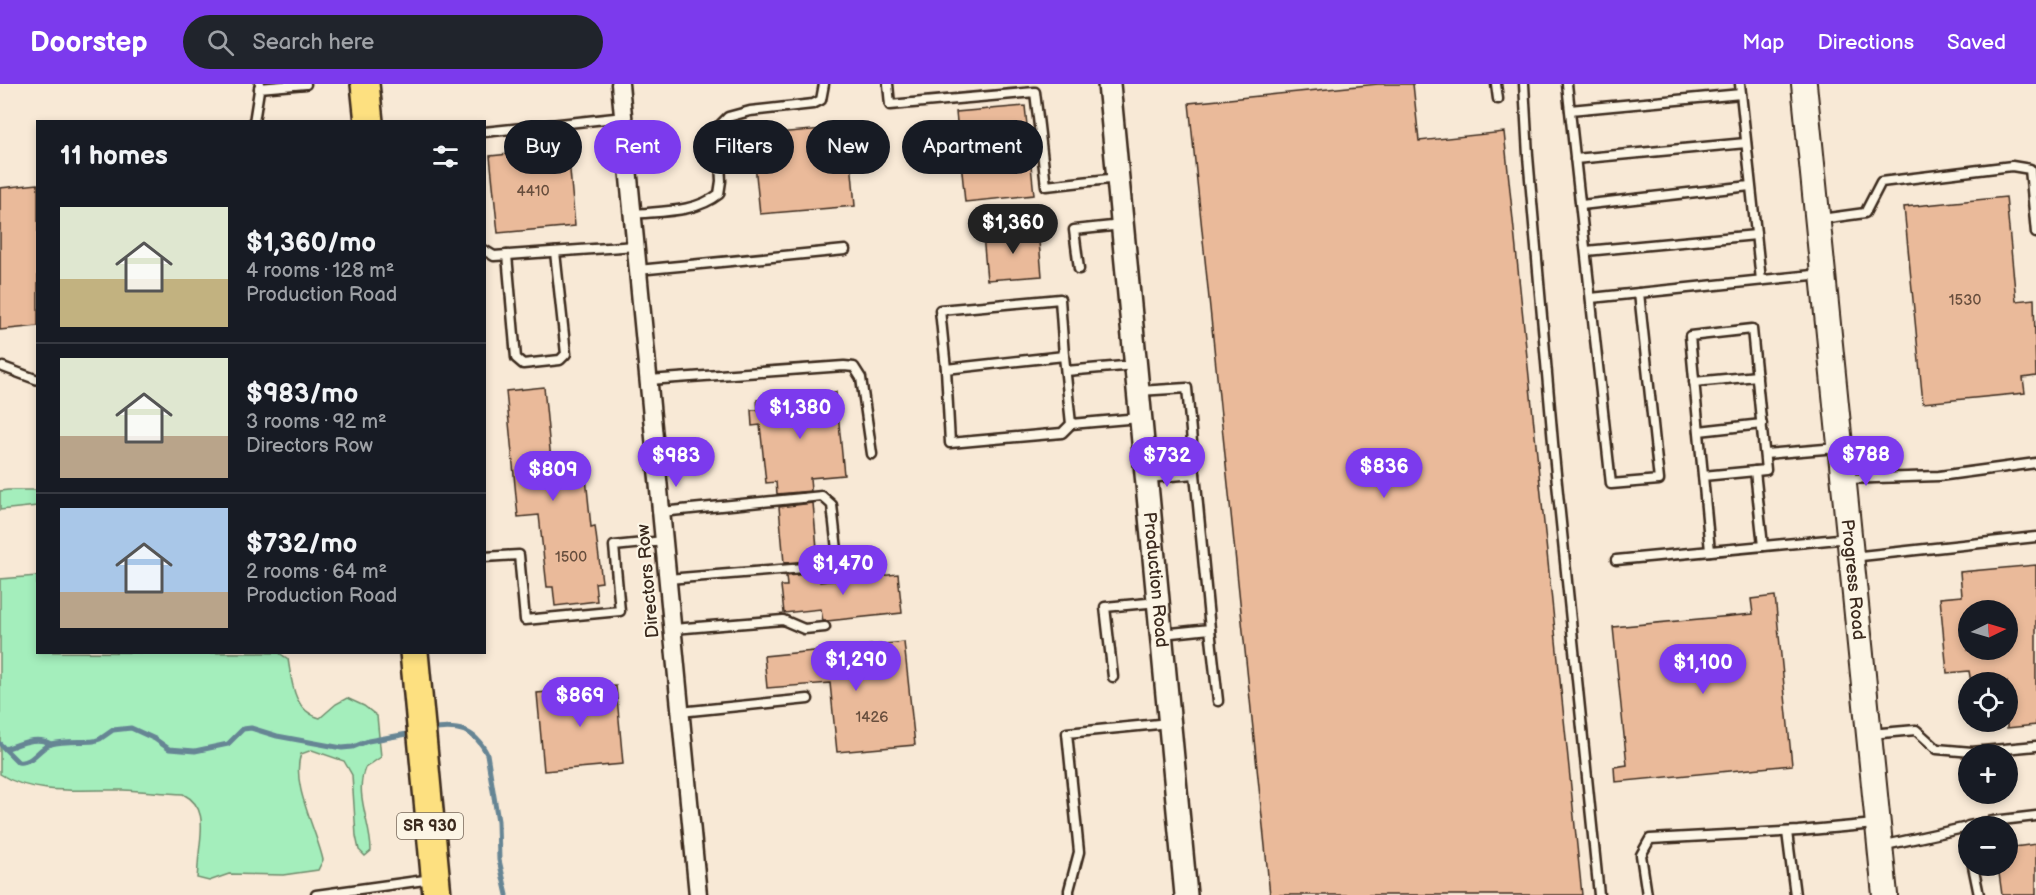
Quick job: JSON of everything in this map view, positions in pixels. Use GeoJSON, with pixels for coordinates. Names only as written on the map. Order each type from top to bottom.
{"type":"FeatureCollection","features":[{"type":"Feature","properties":{"kind":"highway"},"geometry":{"type":"LineString","coordinates":[[365,84],[369,120]]}},
{"type":"Feature","properties":{"kind":"highway","name":"SR 930"},"geometry":{"type":"LineString","coordinates":[[414,654],[436,887]]}},
{"type":"Feature","properties":{"kind":"main road","name":"Progress Road"},"geometry":{"type":"LineString","coordinates":[[1804,84],[1885,895]]}},
{"type":"Feature","properties":{"kind":"street","name":"Directors Row"},"geometry":{"type":"LineString","coordinates":[[620,84],[698,895]]}},
{"type":"Feature","properties":{"kind":"street","name":"Production Road"},"geometry":{"type":"LineString","coordinates":[[1109,84],[1186,895]]}},
{"type":"Feature","properties":{"kind":"lane"},"geometry":{"type":"LineString","coordinates":[[254,120],[259,86],[306,84]]}},
{"type":"Feature","properties":{"kind":"lane"},"geometry":{"type":"LineString","coordinates":[[633,214],[694,208],[709,202],[719,194],[721,182],[718,127],[728,117],[750,111],[813,104],[821,100],[824,84]]}},
{"type":"Feature","properties":{"kind":"lane"},"geometry":{"type":"LineString","coordinates":[[888,84],[890,105],[1035,92],[1046,186],[1118,178]]}},
{"type":"Feature","properties":{"kind":"lane"},"geometry":{"type":"LineString","coordinates":[[1496,84],[1498,99]]}},
{"type":"Feature","properties":{"kind":"lane"},"geometry":{"type":"LineString","coordinates":[[1524,84],[1528,156],[1554,454],[1599,895]]}},
{"type":"Feature","properties":{"kind":"lane"},"geometry":{"type":"LineString","coordinates":[[1567,84],[1611,484],[1659,480],[1639,293]]}},
{"type":"Feature","properties":{"kind":"lane"},"geometry":{"type":"LineString","coordinates":[[1740,84],[1761,280]]}},
{"type":"Feature","properties":{"kind":"lane"},"geometry":{"type":"LineString","coordinates":[[1570,110],[1741,94]]}},
{"type":"Feature","properties":{"kind":"lane"},"geometry":{"type":"LineString","coordinates":[[486,132],[624,117]]}},
{"type":"Feature","properties":{"kind":"lane"},"geometry":{"type":"LineString","coordinates":[[1575,159],[1746,143]]}},
{"type":"Feature","properties":{"kind":"lane"},"geometry":{"type":"LineString","coordinates":[[1817,219],[1865,213],[1881,182],[2012,165],[2030,169],[2036,233]]}},
{"type":"Feature","properties":{"kind":"lane"},"geometry":{"type":"LineString","coordinates":[[1581,205],[1750,186]]}},
{"type":"Feature","properties":{"kind":"lane"},"geometry":{"type":"LineString","coordinates":[[1079,269],[1074,230],[1122,225]]}},
{"type":"Feature","properties":{"kind":"lane"},"geometry":{"type":"LineString","coordinates":[[1586,251],[1755,235]]}},
{"type":"Feature","properties":{"kind":"lane"},"geometry":{"type":"LineString","coordinates":[[486,251],[494,256],[636,246]]}},
{"type":"Feature","properties":{"kind":"lane"},"geometry":{"type":"LineString","coordinates":[[638,270],[845,250]]}},
{"type":"Feature","properties":{"kind":"lane"},"geometry":{"type":"LineString","coordinates":[[507,255],[516,358],[524,364],[560,360],[566,354],[555,252]]}},
{"type":"Feature","properties":{"kind":"lane"},"geometry":{"type":"LineString","coordinates":[[1591,298],[1823,273]]}},
{"type":"Feature","properties":{"kind":"lane"},"geometry":{"type":"LineString","coordinates":[[1071,424],[1060,299],[940,310],[950,444],[1062,433],[1071,424],[1141,418]]}},
{"type":"Feature","properties":{"kind":"lane"},"geometry":{"type":"LineString","coordinates":[[1703,476],[1766,470],[1752,329],[1690,336],[1694,382],[1710,551]]}},
{"type":"Feature","properties":{"kind":"lane"},"geometry":{"type":"LineString","coordinates":[[946,369],[1064,356]]}},
{"type":"Feature","properties":{"kind":"lane"},"geometry":{"type":"LineString","coordinates":[[1066,370],[1136,364]]}},
{"type":"Feature","properties":{"kind":"lane"},"geometry":{"type":"LineString","coordinates":[[3,367],[36,379]]}},
{"type":"Feature","properties":{"kind":"lane"},"geometry":{"type":"LineString","coordinates":[[648,380],[854,367],[861,378],[872,454]]}},
{"type":"Feature","properties":{"kind":"lane"},"geometry":{"type":"LineString","coordinates":[[1694,382],[1757,375]]}},
{"type":"Feature","properties":{"kind":"lane"},"geometry":{"type":"LineString","coordinates":[[1138,392],[1187,388],[1218,701]]}},
{"type":"Feature","properties":{"kind":"lane"},"geometry":{"type":"LineString","coordinates":[[1699,430],[1762,424]]}},
{"type":"Feature","properties":{"kind":"lane"},"geometry":{"type":"LineString","coordinates":[[1765,454],[1841,448]]}},
{"type":"Feature","properties":{"kind":"lane"},"geometry":{"type":"LineString","coordinates":[[1844,479],[1939,476],[2036,464]]}},
{"type":"Feature","properties":{"kind":"lane"},"geometry":{"type":"LineString","coordinates":[[1755,471],[1763,546]]}},
{"type":"Feature","properties":{"kind":"lane"},"geometry":{"type":"LineString","coordinates":[[1147,478],[1195,474]]}},
{"type":"Feature","properties":{"kind":"lane"},"geometry":{"type":"LineString","coordinates":[[661,512],[822,496],[832,505],[838,559],[828,566],[668,579]]}},
{"type":"Feature","properties":{"kind":"lane"},"geometry":{"type":"LineString","coordinates":[[1616,560],[1763,546],[1850,547],[2036,537]]}},
{"type":"Feature","properties":{"kind":"lane"},"geometry":{"type":"LineString","coordinates":[[486,557],[519,555],[525,620],[620,611],[614,546],[664,542]]}},
{"type":"Feature","properties":{"kind":"lane"},"geometry":{"type":"LineString","coordinates":[[1113,677],[1105,607],[1158,602]]}},
{"type":"Feature","properties":{"kind":"lane"},"geometry":{"type":"LineString","coordinates":[[673,629],[783,620],[804,629],[825,627]]}},
{"type":"Feature","properties":{"kind":"lane"},"geometry":{"type":"LineString","coordinates":[[1161,634],[1210,629]]}},
{"type":"Feature","properties":{"kind":"lane"},"geometry":{"type":"LineString","coordinates":[[680,712],[808,699]]}},
{"type":"Feature","properties":{"kind":"lane"},"geometry":{"type":"LineString","coordinates":[[1069,895],[1079,852],[1067,733],[1170,723]]}},
{"type":"Feature","properties":{"kind":"lane"},"geometry":{"type":"LineString","coordinates":[[1869,734],[1916,730],[1937,749],[1972,752],[2036,746]]}},
{"type":"Feature","properties":{"kind":"lane"},"geometry":{"type":"LineString","coordinates":[[2018,818],[2036,816]]}},
{"type":"Feature","properties":{"kind":"lane"},"geometry":{"type":"LineString","coordinates":[[1647,895],[1641,855],[1650,839],[1787,832],[1879,835],[1958,829]]}},
{"type":"Feature","properties":{"kind":"lane"},"geometry":{"type":"LineString","coordinates":[[1787,832],[1795,895]]}},
{"type":"Feature","properties":{"kind":"lane"},"geometry":{"type":"LineString","coordinates":[[1975,876],[1978,895]]}},
{"type":"Feature","properties":{"kind":"lane"},"geometry":{"type":"LineString","coordinates":[[318,895],[436,887]]}},
{"type":"Feature","properties":{"kind":"green space"},"geometry":{"type":"Polygon","coordinates":[[[36,490],[36,506],[0,510],[0,491],[36,490]]]}},
{"type":"Feature","properties":{"kind":"green space"},"geometry":{"type":"Polygon","coordinates":[[[36,576],[36,654],[280,654],[288,659],[295,694],[299,702],[311,714],[320,718],[347,698],[364,706],[377,716],[381,757],[365,768],[362,778],[362,799],[371,851],[365,856],[359,850],[352,775],[344,761],[312,750],[301,754],[299,779],[323,860],[318,870],[283,875],[229,874],[209,881],[197,878],[201,837],[200,813],[191,799],[183,794],[123,790],[60,790],[28,786],[0,774],[0,579],[36,576]]]}},
{"type":"Feature","properties":{"kind":"building"},"geometry":{"type":"Polygon","coordinates":[[[1378,84],[1413,84],[1419,141],[1504,132],[1582,895],[1270,895],[1189,103],[1378,84]]]}},
{"type":"Feature","properties":{"kind":"building"},"geometry":{"type":"Polygon","coordinates":[[[1025,106],[1026,120],[957,120],[956,112],[1025,106]]]}},
{"type":"Feature","properties":{"kind":"building"},"geometry":{"type":"Polygon","coordinates":[[[806,130],[806,174],[852,174],[855,206],[760,214],[756,174],[794,174],[794,132],[806,130]]]}},
{"type":"Feature","properties":{"kind":"building"},"geometry":{"type":"Polygon","coordinates":[[[504,155],[504,174],[570,174],[575,226],[498,233],[490,156],[504,155]]]}},
{"type":"Feature","properties":{"kind":"building"},"geometry":{"type":"Polygon","coordinates":[[[962,174],[1032,174],[1034,195],[965,202],[962,174]]]}},
{"type":"Feature","properties":{"kind":"building"},"geometry":{"type":"Polygon","coordinates":[[[36,184],[36,326],[0,330],[0,188],[36,184]]]}},
{"type":"Feature","properties":{"kind":"building"},"geometry":{"type":"Polygon","coordinates":[[[2006,197],[2016,301],[2034,299],[2036,376],[2023,378],[2025,393],[1923,403],[1904,207],[2006,197]]]}},
{"type":"Feature","properties":{"kind":"building"},"geometry":{"type":"Polygon","coordinates":[[[1038,230],[1042,276],[987,280],[983,235],[1038,230]]]}},
{"type":"Feature","properties":{"kind":"building"},"geometry":{"type":"Polygon","coordinates":[[[544,387],[552,471],[585,468],[591,527],[595,526],[602,582],[595,583],[597,601],[555,606],[553,587],[547,587],[539,515],[518,517],[506,391],[544,387]]]}},
{"type":"Feature","properties":{"kind":"building"},"geometry":{"type":"Polygon","coordinates":[[[836,392],[844,475],[810,478],[811,491],[777,494],[776,482],[766,483],[760,425],[752,426],[751,410],[758,410],[757,400],[836,392]]]}},
{"type":"Feature","properties":{"kind":"building"},"geometry":{"type":"Polygon","coordinates":[[[813,503],[818,560],[784,563],[779,507],[813,503]]]}},
{"type":"Feature","properties":{"kind":"building"},"geometry":{"type":"Polygon","coordinates":[[[2036,565],[2036,725],[2018,727],[2018,672],[1947,673],[1940,598],[1962,596],[1960,572],[2036,565]]]}},
{"type":"Feature","properties":{"kind":"building"},"geometry":{"type":"Polygon","coordinates":[[[819,573],[820,582],[898,574],[902,613],[823,621],[821,609],[784,613],[781,586],[787,586],[786,576],[819,573]]]}},
{"type":"Feature","properties":{"kind":"building"},"geometry":{"type":"Polygon","coordinates":[[[1775,596],[1792,765],[1615,782],[1614,767],[1627,765],[1613,627],[1753,614],[1751,599],[1775,596]]]}},
{"type":"Feature","properties":{"kind":"building"},"geometry":{"type":"Polygon","coordinates":[[[904,642],[915,745],[837,752],[830,683],[767,688],[764,656],[904,642]]]}},
{"type":"Feature","properties":{"kind":"building"},"geometry":{"type":"Polygon","coordinates":[[[616,686],[623,764],[544,771],[537,693],[616,686]]]}},
{"type":"Feature","properties":{"kind":"building"},"geometry":{"type":"Polygon","coordinates":[[[2036,844],[2036,895],[2002,895],[1999,876],[2018,876],[2018,846],[2036,844]]]}},
{"type":"Feature","properties":{"kind":"waterway"},"geometry":{"type":"LineString","coordinates":[[0,744],[18,762],[23,762],[28,761],[51,744],[94,741],[113,730],[131,728],[155,739],[169,749],[195,751],[228,744],[243,729],[251,728],[277,736],[342,748],[413,733]]}},
{"type":"Feature","properties":{"kind":"waterway"},"geometry":{"type":"LineString","coordinates":[[430,730],[449,728],[464,731],[477,739],[487,754],[498,821],[499,860],[507,895]]}},
{"type":"Feature","properties":{"kind":"waterway"},"geometry":{"type":"LineString","coordinates":[[5,749],[34,740],[51,744]]}}]}
